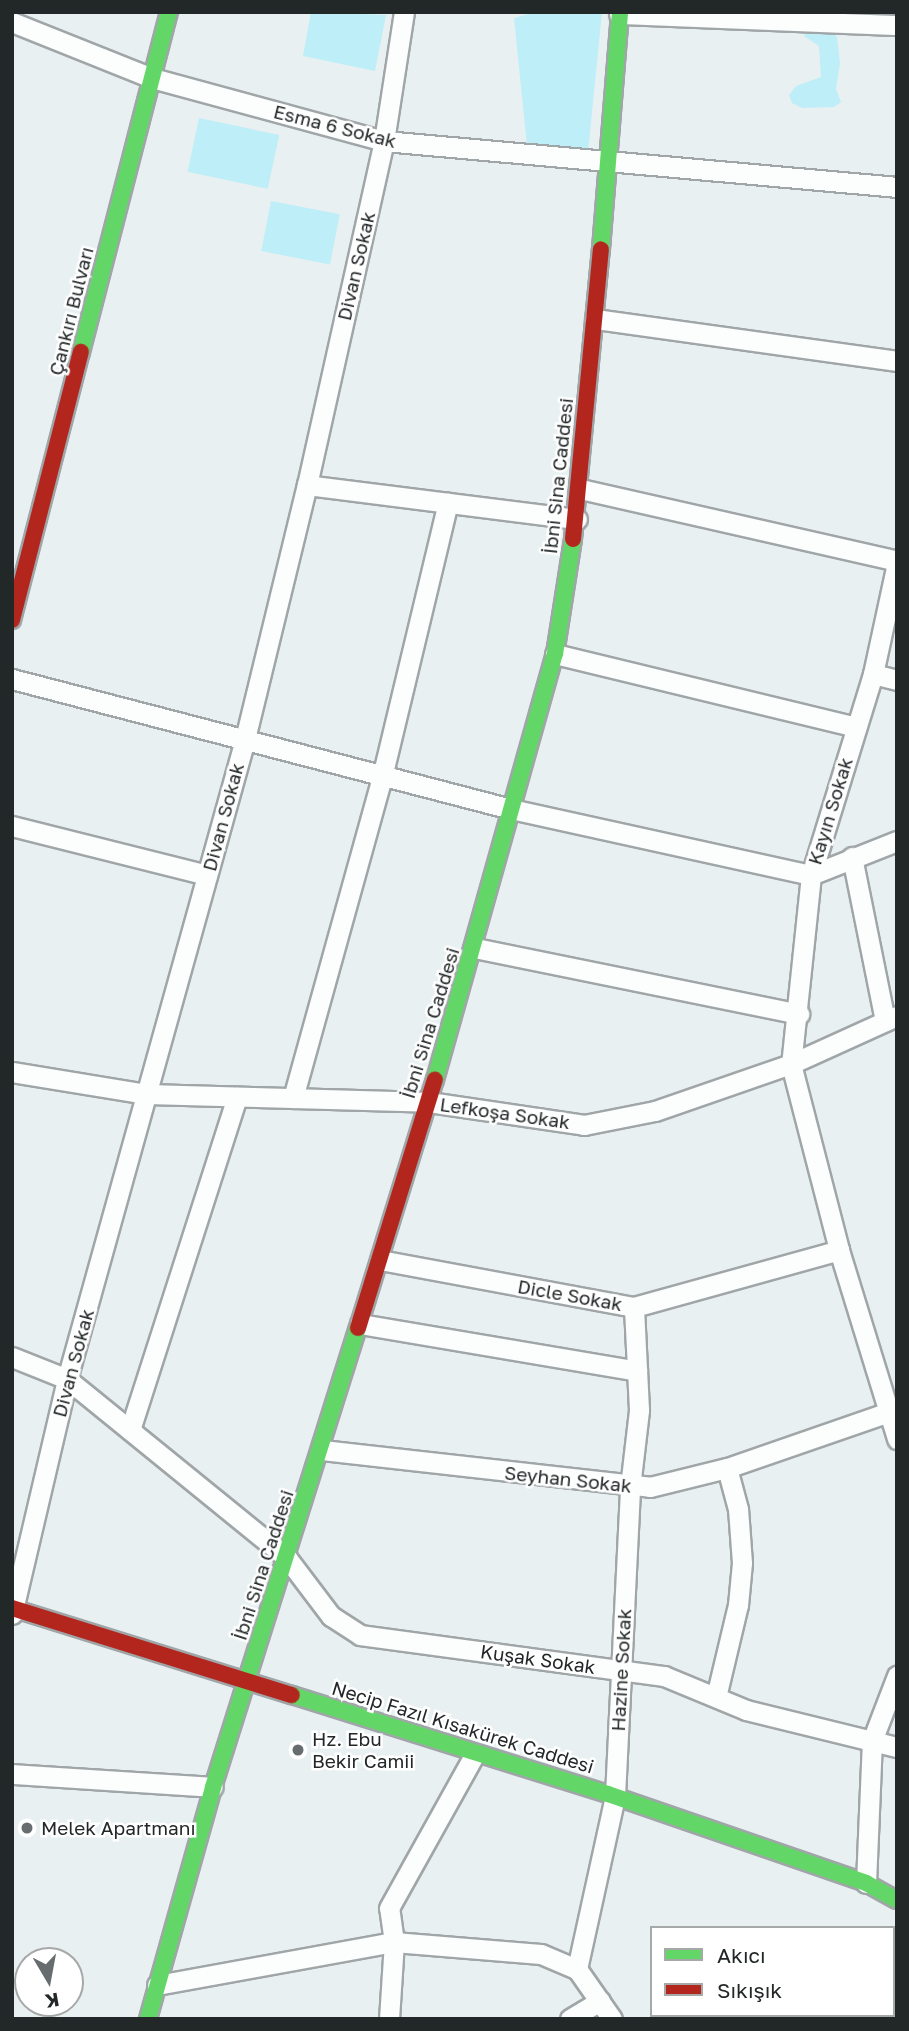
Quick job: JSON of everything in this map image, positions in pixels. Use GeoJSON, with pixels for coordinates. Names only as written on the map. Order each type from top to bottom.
{"type":"FeatureCollection","features":[{"type":"Feature","properties":{"kind":"street","name":"Çankırı Bulvarı"},"geometry":{"type":"LineString","coordinates":[[12,620],[169,12]]}},
{"type":"Feature","properties":{"kind":"street","name":"Divan Sokak"},"geometry":{"type":"LineString","coordinates":[[13,1610],[67,1379],[244,743],[307,485],[384,141],[404,12]]}},
{"type":"Feature","properties":{"kind":"street"},"geometry":{"type":"LineString","coordinates":[[619,13],[897,25]]}},
{"type":"Feature","properties":{"kind":"street","name":"İbni Sina Caddesi"},"geometry":{"type":"LineString","coordinates":[[148,2019],[213,1787],[322,1450],[475,948],[555,654],[581,489],[619,13]]}},
{"type":"Feature","properties":{"kind":"street","name":"Esma 6 Sokak"},"geometry":{"type":"LineString","coordinates":[[12,22],[152,78],[384,141],[897,187]]}},
{"type":"Feature","properties":{"kind":"street"},"geometry":{"type":"LineString","coordinates":[[594,318],[897,361]]}},
{"type":"Feature","properties":{"kind":"street"},"geometry":{"type":"LineString","coordinates":[[307,485],[577,519]]}},
{"type":"Feature","properties":{"kind":"street"},"geometry":{"type":"LineString","coordinates":[[581,489],[897,562]]}},
{"type":"Feature","properties":{"kind":"street"},"geometry":{"type":"LineString","coordinates":[[293,1098],[382,777],[448,503]]}},
{"type":"Feature","properties":{"kind":"street","name":"Kayın Sokak"},"geometry":{"type":"LineString","coordinates":[[792,1064],[811,876],[873,674],[897,562]]}},
{"type":"Feature","properties":{"kind":"street"},"geometry":{"type":"LineString","coordinates":[[555,654],[856,727]]}},
{"type":"Feature","properties":{"kind":"street"},"geometry":{"type":"LineString","coordinates":[[873,674],[897,680]]}},
{"type":"Feature","properties":{"kind":"street"},"geometry":{"type":"LineString","coordinates":[[12,679],[244,743],[512,809],[811,876],[852,857],[897,841]]}},
{"type":"Feature","properties":{"kind":"street"},"geometry":{"type":"LineString","coordinates":[[12,826],[207,875]]}},
{"type":"Feature","properties":{"kind":"street"},"geometry":{"type":"LineString","coordinates":[[852,857],[891,1018]]}},
{"type":"Feature","properties":{"kind":"street"},"geometry":{"type":"LineString","coordinates":[[475,948],[799,1014]]}},
{"type":"Feature","properties":{"kind":"street","name":"Lefkoşa Sokak"},"geometry":{"type":"LineString","coordinates":[[12,1072],[147,1094],[429,1102],[584,1125],[655,1111],[792,1064],[891,1018]]}},
{"type":"Feature","properties":{"kind":"street"},"geometry":{"type":"LineString","coordinates":[[792,1064],[839,1250],[897,1439]]}},
{"type":"Feature","properties":{"kind":"street"},"geometry":{"type":"LineString","coordinates":[[130,1430],[237,1097]]}},
{"type":"Feature","properties":{"kind":"street","name":"Dicle Sokak"},"geometry":{"type":"LineString","coordinates":[[380,1260],[634,1307],[839,1250]]}},
{"type":"Feature","properties":{"kind":"street","name":"Hazine Sokak"},"geometry":{"type":"LineString","coordinates":[[577,1969],[615,1796],[630,1487],[639,1410],[634,1307]]}},
{"type":"Feature","properties":{"kind":"street"},"geometry":{"type":"LineString","coordinates":[[360,1324],[637,1371]]}},
{"type":"Feature","properties":{"kind":"street","name":"Kuşak Sokak"},"geometry":{"type":"LineString","coordinates":[[12,1357],[67,1379],[287,1559],[331,1616],[360,1635],[664,1676],[746,1710],[897,1747]]}},
{"type":"Feature","properties":{"kind":"street","name":"Seyhan Sokak"},"geometry":{"type":"LineString","coordinates":[[322,1450],[630,1487],[650,1487],[727,1468],[889,1412]]}},
{"type":"Feature","properties":{"kind":"street"},"geometry":{"type":"LineString","coordinates":[[716,1697],[738,1605],[742,1563],[738,1510],[727,1468]]}},
{"type":"Feature","properties":{"kind":"street","name":"Necip Fazıl Kısakürek Caddesi"},"geometry":{"type":"LineString","coordinates":[[13,1610],[248,1680],[474,1755],[615,1796],[866,1883],[897,1900]]}},
{"type":"Feature","properties":{"kind":"street"},"geometry":{"type":"LineString","coordinates":[[866,1883],[872,1741],[897,1676]]}},
{"type":"Feature","properties":{"kind":"street"},"geometry":{"type":"LineString","coordinates":[[389,2019],[394,1942],[389,1908],[474,1755]]}},
{"type":"Feature","properties":{"kind":"street"},"geometry":{"type":"LineString","coordinates":[[12,1774],[213,1787]]}},
{"type":"Feature","properties":{"kind":"street"},"geometry":{"type":"LineString","coordinates":[[157,1985],[394,1942],[541,1954],[577,1969],[612,2019]]}},
{"type":"Feature","properties":{"kind":"street"},"geometry":{"type":"LineString","coordinates":[[570,2019],[600,2001]]}},
{"type":"Feature","properties":{"kind":"shaded area"},"geometry":{"type":"Polygon","coordinates":[[[311,12],[386,15],[375,71],[303,56],[311,12]]]}},
{"type":"Feature","properties":{"kind":"shaded area"},"geometry":{"type":"Polygon","coordinates":[[[536,12],[602,12],[588,152],[527,146],[514,18],[536,12]]]}},
{"type":"Feature","properties":{"kind":"shaded area"},"geometry":{"type":"Polygon","coordinates":[[[809,29],[830,31],[837,37],[840,63],[836,89],[841,102],[834,107],[802,108],[792,103],[789,95],[796,86],[821,77],[819,46],[804,36],[809,29]]]}},
{"type":"Feature","properties":{"kind":"shaded area"},"geometry":{"type":"Polygon","coordinates":[[[199,118],[279,135],[268,189],[188,172],[199,118]]]}},
{"type":"Feature","properties":{"kind":"shaded area"},"geometry":{"type":"Polygon","coordinates":[[[271,201],[340,214],[330,264],[261,251],[271,201]]]}},
{"type":"Feature","properties":{"kind":"traffic: fast"},"geometry":{"type":"LineString","coordinates":[[81,352],[169,12]]}},
{"type":"Feature","properties":{"kind":"traffic: fast"},"geometry":{"type":"LineString","coordinates":[[601,249],[620,12]]}},
{"type":"Feature","properties":{"kind":"traffic: fast"},"geometry":{"type":"LineString","coordinates":[[435,1080],[555,654],[573,539]]}},
{"type":"Feature","properties":{"kind":"traffic: fast"},"geometry":{"type":"LineString","coordinates":[[148,2019],[213,1787],[358,1328]]}},
{"type":"Feature","properties":{"kind":"traffic: fast"},"geometry":{"type":"LineString","coordinates":[[292,1695],[608,1794],[866,1883],[897,1900]]}},
{"type":"Feature","properties":{"kind":"traffic: jam"},"geometry":{"type":"LineString","coordinates":[[573,539],[601,249]]}},
{"type":"Feature","properties":{"kind":"traffic: jam"},"geometry":{"type":"LineString","coordinates":[[12,620],[81,352]]}},
{"type":"Feature","properties":{"kind":"traffic: jam"},"geometry":{"type":"LineString","coordinates":[[358,1328],[435,1080]]}},
{"type":"Feature","properties":{"kind":"traffic: jam"},"geometry":{"type":"LineString","coordinates":[[12,1608],[292,1695]]}},
{"type":"Feature","properties":{"kind":"place","name":"Hz. Ebu Bekir Camii"},"geometry":{"type":"Point","coordinates":[298,1750]}},
{"type":"Feature","properties":{"kind":"place","name":"Melek Apartmanı"},"geometry":{"type":"Point","coordinates":[27,1828]}}]}
